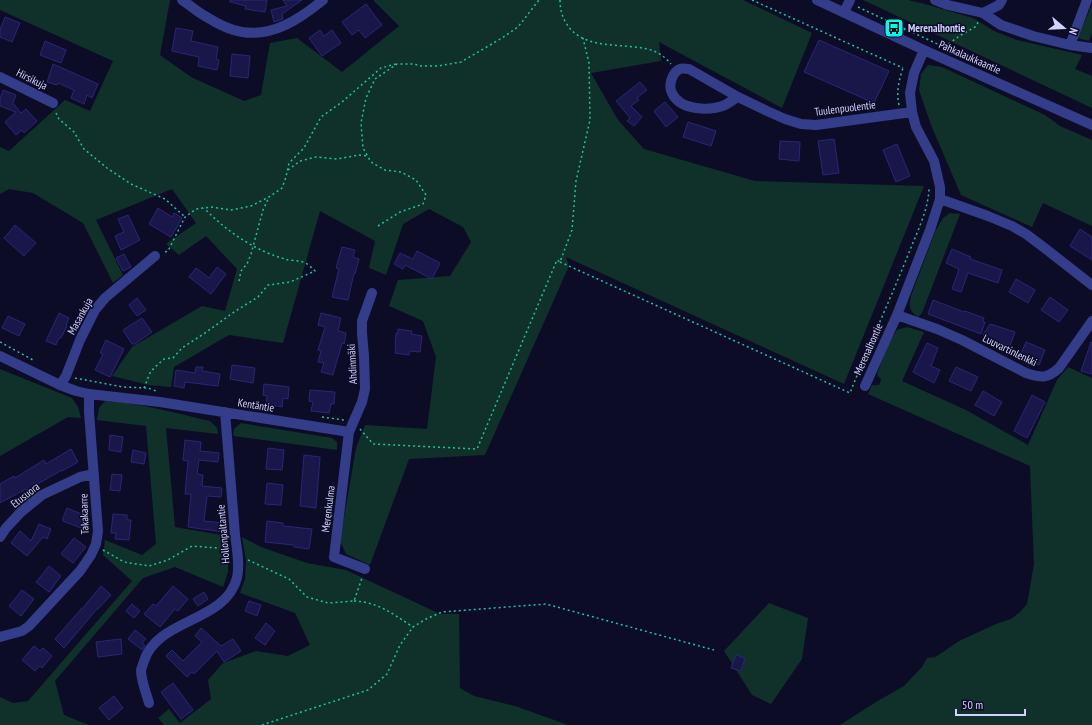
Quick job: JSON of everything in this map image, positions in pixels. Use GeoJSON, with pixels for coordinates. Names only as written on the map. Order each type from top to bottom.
{"type":"FeatureCollection","features":[{"type":"Feature","properties":{"kind":"street"},"geometry":{"type":"LineString","coordinates":[[182,0],[204,16],[227,28],[242,32],[272,30],[291,23],[314,8],[323,0]]}},
{"type":"Feature","properties":{"kind":"street","name":"Pahkalaukkaantie"},"geometry":{"type":"LineString","coordinates":[[817,0],[924,50],[1092,125]]}},
{"type":"Feature","properties":{"kind":"street"},"geometry":{"type":"LineString","coordinates":[[935,0],[948,5],[983,13],[1001,25],[1033,36],[1070,45],[1092,48]]}},
{"type":"Feature","properties":{"kind":"street"},"geometry":{"type":"LineString","coordinates":[[983,13],[999,5],[1002,0]]}},
{"type":"Feature","properties":{"kind":"street"},"geometry":{"type":"LineString","coordinates":[[1070,45],[1087,0]]}},
{"type":"Feature","properties":{"kind":"street"},"geometry":{"type":"LineString","coordinates":[[844,12],[849,1]]}},
{"type":"Feature","properties":{"kind":"street","name":"Merenalhontie"},"geometry":{"type":"LineString","coordinates":[[865,386],[897,315],[930,230],[940,199],[940,187],[934,161],[907,112],[914,73],[924,50]]}},
{"type":"Feature","properties":{"kind":"street","name":"Tuulenpuolentie"},"geometry":{"type":"LineString","coordinates":[[678,71],[680,69],[689,69],[738,97],[785,119],[801,124],[816,125],[907,112]]}},
{"type":"Feature","properties":{"kind":"street"},"geometry":{"type":"LineString","coordinates":[[678,71],[675,73],[671,82],[671,93],[684,105],[705,109],[724,105],[738,97]]}},
{"type":"Feature","properties":{"kind":"street","name":"Hirsikuja"},"geometry":{"type":"LineString","coordinates":[[0,77],[52,104]]}},
{"type":"Feature","properties":{"kind":"street"},"geometry":{"type":"LineString","coordinates":[[940,199],[981,213],[1012,226],[1026,234],[1092,284]]}},
{"type":"Feature","properties":{"kind":"street","name":"Masankuja"},"geometry":{"type":"LineString","coordinates":[[63,380],[95,310],[104,298],[155,256]]}},
{"type":"Feature","properties":{"kind":"street","name":"Ahdinmäki"},"geometry":{"type":"LineString","coordinates":[[349,432],[362,402],[365,389],[362,321],[372,293]]}},
{"type":"Feature","properties":{"kind":"street","name":"Luuvartinlenkki"},"geometry":{"type":"LineString","coordinates":[[897,315],[937,329],[962,340],[1026,373],[1045,377],[1052,374],[1059,368],[1092,321]]}},
{"type":"Feature","properties":{"kind":"street"},"geometry":{"type":"LineString","coordinates":[[0,356],[63,380],[76,391],[89,394],[160,397]]}},
{"type":"Feature","properties":{"kind":"street","name":"Takakaarre"},"geometry":{"type":"LineString","coordinates":[[0,637],[22,631],[29,626],[80,571],[91,555],[96,544],[98,531],[89,394]]}},
{"type":"Feature","properties":{"kind":"street","name":"Kentäntie"},"geometry":{"type":"LineString","coordinates":[[160,397],[224,412],[349,432]]}},
{"type":"Feature","properties":{"kind":"street","name":"Hollonpaltantie"},"geometry":{"type":"LineString","coordinates":[[149,702],[142,684],[141,669],[145,657],[150,649],[166,634],[214,608],[226,598],[236,579],[238,555],[224,412]]}},
{"type":"Feature","properties":{"kind":"street","name":"Merenkulma"},"geometry":{"type":"LineString","coordinates":[[349,432],[334,557],[365,569]]}},
{"type":"Feature","properties":{"kind":"street","name":"Etusuora"},"geometry":{"type":"LineString","coordinates":[[0,537],[21,512],[42,494],[80,477],[94,474]]}},
{"type":"Feature","properties":{"kind":"path"},"geometry":{"type":"LineString","coordinates":[[155,256],[168,251],[185,217],[196,209],[212,207],[231,210],[251,206],[269,197],[282,188],[289,163],[304,148],[321,117],[342,102],[381,68],[397,64],[438,66],[460,62],[518,27],[539,0]]}},
{"type":"Feature","properties":{"kind":"path"},"geometry":{"type":"LineString","coordinates":[[560,0],[561,12],[566,24],[570,30],[583,38],[599,44],[643,48],[656,51],[666,58],[678,71]]}},
{"type":"Feature","properties":{"kind":"path"},"geometry":{"type":"LineString","coordinates":[[752,0],[903,68],[899,80],[897,96],[907,112]]}},
{"type":"Feature","properties":{"kind":"path"},"geometry":{"type":"LineString","coordinates":[[849,1],[944,47],[975,27],[983,13]]}},
{"type":"Feature","properties":{"kind":"path"},"geometry":{"type":"LineString","coordinates":[[899,38],[905,29]]}},
{"type":"Feature","properties":{"kind":"path"},"geometry":{"type":"LineString","coordinates":[[560,262],[572,230],[576,181],[590,120],[589,63],[583,38]]}},
{"type":"Feature","properties":{"kind":"path"},"geometry":{"type":"LineString","coordinates":[[378,226],[400,212],[423,204],[426,195],[416,180],[401,172],[385,170],[371,162],[363,148],[361,123],[366,98],[375,79],[397,64]]}},
{"type":"Feature","properties":{"kind":"path"},"geometry":{"type":"LineString","coordinates":[[52,104],[59,119],[74,132],[84,149],[107,168],[131,184],[165,198],[185,217]]}},
{"type":"Feature","properties":{"kind":"path"},"geometry":{"type":"LineString","coordinates":[[288,171],[300,161],[316,157],[337,159],[359,155],[368,156]]}},
{"type":"Feature","properties":{"kind":"path"},"geometry":{"type":"LineString","coordinates":[[317,416],[353,421],[373,444],[477,450],[557,260],[850,393],[921,221],[929,197],[929,184]]}},
{"type":"Feature","properties":{"kind":"path"},"geometry":{"type":"LineString","coordinates":[[239,281],[242,271],[247,264],[263,210],[269,197]]}},
{"type":"Feature","properties":{"kind":"path"},"geometry":{"type":"LineString","coordinates":[[144,388],[150,373],[164,359],[173,358],[182,348],[258,297],[268,285],[290,282],[315,271],[304,262],[285,259],[253,246],[234,234],[204,208]]}},
{"type":"Feature","properties":{"kind":"path"},"geometry":{"type":"LineString","coordinates":[[0,342],[34,361]]}},
{"type":"Feature","properties":{"kind":"path"},"geometry":{"type":"LineString","coordinates":[[63,380],[144,388],[160,397]]}},
{"type":"Feature","properties":{"kind":"path"},"geometry":{"type":"LineString","coordinates":[[354,601],[385,609],[413,627]]}},
{"type":"Feature","properties":{"kind":"path"},"geometry":{"type":"LineString","coordinates":[[262,725],[368,690],[387,674],[400,645],[413,627],[442,612],[546,604],[714,650]]}},
{"type":"Feature","properties":{"kind":"green space"},"geometry":{"type":"Polygon","coordinates":[[[0,0],[170,0],[160,55],[191,77],[244,101],[261,95],[270,43],[297,38],[342,72],[399,26],[373,0],[743,0],[812,33],[782,108],[659,42],[661,61],[591,73],[618,120],[644,149],[755,181],[924,186],[844,384],[566,257],[569,266],[485,455],[409,459],[370,565],[346,554],[340,541],[356,448],[365,425],[427,429],[436,357],[423,321],[389,306],[398,280],[450,276],[471,242],[463,227],[429,209],[403,224],[386,275],[369,268],[375,241],[320,211],[283,343],[229,335],[174,367],[171,387],[149,385],[112,376],[132,347],[202,306],[225,311],[237,269],[206,236],[179,255],[166,244],[196,223],[172,189],[96,220],[123,275],[113,283],[83,223],[33,193],[9,189],[0,194],[0,147],[9,151],[65,100],[90,111],[113,61],[0,10],[0,0]]]}},
{"type":"Feature","properties":{"kind":"green space"},"geometry":{"type":"Polygon","coordinates":[[[863,0],[908,0],[925,4],[973,18],[994,31],[1017,40],[1082,55],[1075,69],[1092,76],[1092,108],[863,0]]]}},
{"type":"Feature","properties":{"kind":"green space"},"geometry":{"type":"Polygon","coordinates":[[[1092,5],[1092,33],[1089,41],[1077,38],[1092,5]]]}},
{"type":"Feature","properties":{"kind":"green space"},"geometry":{"type":"Polygon","coordinates":[[[928,65],[942,67],[1045,115],[1060,126],[1092,140],[1092,226],[1043,203],[1032,227],[961,195],[931,125],[919,90],[921,74],[928,65]]]}},
{"type":"Feature","properties":{"kind":"green space"},"geometry":{"type":"Polygon","coordinates":[[[950,213],[960,214],[922,313],[918,317],[910,308],[911,296],[935,232],[943,218],[950,213]]]}},
{"type":"Feature","properties":{"kind":"green space"},"geometry":{"type":"Polygon","coordinates":[[[907,327],[924,332],[902,381],[966,410],[1028,445],[1057,380],[1068,367],[1092,378],[1092,725],[840,725],[904,686],[922,667],[927,658],[935,657],[959,641],[996,624],[1011,619],[1020,612],[1027,604],[1034,564],[1030,466],[868,394],[872,385],[879,385],[881,380],[877,374],[889,343],[897,330],[907,327]]]}},
{"type":"Feature","properties":{"kind":"green space"},"geometry":{"type":"Polygon","coordinates":[[[0,369],[72,398],[78,407],[81,418],[68,417],[0,456],[0,369]]]}},
{"type":"Feature","properties":{"kind":"green space"},"geometry":{"type":"Polygon","coordinates":[[[105,401],[144,406],[210,421],[217,428],[218,434],[166,428],[175,527],[227,536],[228,572],[223,587],[175,567],[143,578],[55,681],[64,715],[89,725],[0,725],[0,697],[13,703],[28,701],[132,581],[103,555],[105,540],[142,555],[156,544],[146,426],[97,420],[99,408],[105,401]]]}},
{"type":"Feature","properties":{"kind":"green space"},"geometry":{"type":"Polygon","coordinates":[[[241,423],[332,438],[337,442],[337,450],[233,436],[234,429],[241,423]]]}},
{"type":"Feature","properties":{"kind":"green space"},"geometry":{"type":"Polygon","coordinates":[[[242,537],[261,547],[307,563],[346,570],[440,614],[459,614],[460,688],[474,696],[515,706],[568,725],[164,725],[158,718],[169,709],[180,723],[211,699],[208,680],[223,663],[256,651],[288,656],[310,645],[295,613],[240,593],[245,579],[246,561],[242,537]]]}},
{"type":"Feature","properties":{"kind":"green space"},"geometry":{"type":"Polygon","coordinates":[[[769,603],[808,618],[802,659],[771,704],[752,695],[724,651],[769,603]]]}},
{"type":"Feature","properties":{"kind":"building"},"geometry":{"type":"Polygon","coordinates":[[[230,0],[267,0],[265,12],[245,9],[246,6],[230,2],[230,0]]]}},
{"type":"Feature","properties":{"kind":"building"},"geometry":{"type":"Polygon","coordinates":[[[283,0],[302,0],[282,14],[283,19],[274,22],[271,10],[287,6],[283,0]]]}},
{"type":"Feature","properties":{"kind":"building"},"geometry":{"type":"Polygon","coordinates":[[[366,4],[382,25],[365,38],[359,30],[352,35],[342,22],[366,4]]]}},
{"type":"Feature","properties":{"kind":"building"},"geometry":{"type":"Polygon","coordinates":[[[5,17],[20,23],[12,42],[0,37],[0,30],[5,17]]]}},
{"type":"Feature","properties":{"kind":"building"},"geometry":{"type":"Polygon","coordinates":[[[176,28],[193,31],[191,41],[218,47],[216,59],[219,60],[217,70],[198,66],[199,57],[172,51],[176,28]]]}},
{"type":"Feature","properties":{"kind":"building"},"geometry":{"type":"Polygon","coordinates":[[[320,30],[324,36],[332,30],[341,43],[322,56],[309,38],[320,30]]]}},
{"type":"Feature","properties":{"kind":"building"},"geometry":{"type":"Polygon","coordinates":[[[819,40],[889,71],[874,103],[804,72],[819,40]]]}},
{"type":"Feature","properties":{"kind":"building"},"geometry":{"type":"Polygon","coordinates":[[[45,41],[66,50],[61,63],[40,55],[45,41]]]}},
{"type":"Feature","properties":{"kind":"building"},"geometry":{"type":"Polygon","coordinates":[[[232,54],[250,56],[248,78],[230,76],[232,54]]]}},
{"type":"Feature","properties":{"kind":"building"},"geometry":{"type":"Polygon","coordinates":[[[53,64],[98,84],[92,98],[87,95],[84,104],[71,98],[74,90],[58,83],[57,85],[47,82],[53,64]]]}},
{"type":"Feature","properties":{"kind":"building"},"geometry":{"type":"Polygon","coordinates":[[[640,82],[647,90],[637,98],[639,100],[631,106],[642,117],[634,126],[627,121],[630,118],[616,101],[640,82]]]}},
{"type":"Feature","properties":{"kind":"building"},"geometry":{"type":"Polygon","coordinates":[[[3,90],[16,95],[13,103],[21,113],[26,109],[37,121],[24,133],[22,130],[16,135],[5,122],[16,112],[0,106],[0,99],[3,90]]]}},
{"type":"Feature","properties":{"kind":"building"},"geometry":{"type":"Polygon","coordinates":[[[665,102],[678,117],[666,127],[654,111],[665,102]]]}},
{"type":"Feature","properties":{"kind":"building"},"geometry":{"type":"Polygon","coordinates":[[[688,122],[716,131],[711,146],[683,137],[688,122]]]}},
{"type":"Feature","properties":{"kind":"building"},"geometry":{"type":"Polygon","coordinates":[[[834,139],[839,173],[823,175],[818,141],[834,139]]]}},
{"type":"Feature","properties":{"kind":"building"},"geometry":{"type":"Polygon","coordinates":[[[780,141],[800,142],[799,161],[779,159],[780,141]]]}},
{"type":"Feature","properties":{"kind":"building"},"geometry":{"type":"Polygon","coordinates":[[[897,144],[910,176],[896,182],[883,150],[897,144]]]}},
{"type":"Feature","properties":{"kind":"building"},"geometry":{"type":"Polygon","coordinates":[[[158,208],[172,217],[174,213],[182,218],[171,237],[149,224],[158,208]]]}},
{"type":"Feature","properties":{"kind":"building"},"geometry":{"type":"Polygon","coordinates":[[[128,215],[140,240],[121,250],[115,236],[124,232],[118,219],[128,215]]]}},
{"type":"Feature","properties":{"kind":"building"},"geometry":{"type":"Polygon","coordinates":[[[15,225],[36,243],[24,256],[4,238],[15,225]]]}},
{"type":"Feature","properties":{"kind":"building"},"geometry":{"type":"Polygon","coordinates":[[[1080,229],[1092,237],[1092,260],[1070,246],[1080,229]]]}},
{"type":"Feature","properties":{"kind":"building"},"geometry":{"type":"Polygon","coordinates":[[[342,247],[355,250],[353,257],[359,259],[355,274],[354,273],[348,300],[332,297],[339,269],[336,268],[342,247]]]}},
{"type":"Feature","properties":{"kind":"building"},"geometry":{"type":"Polygon","coordinates":[[[952,249],[971,257],[970,259],[1002,270],[998,283],[968,273],[961,292],[952,289],[959,269],[946,263],[952,249]]]}},
{"type":"Feature","properties":{"kind":"building"},"geometry":{"type":"Polygon","coordinates":[[[417,251],[440,263],[432,279],[405,265],[403,269],[394,264],[400,253],[413,259],[417,251]]]}},
{"type":"Feature","properties":{"kind":"building"},"geometry":{"type":"Polygon","coordinates":[[[124,254],[131,267],[123,271],[116,258],[124,254]]]}},
{"type":"Feature","properties":{"kind":"building"},"geometry":{"type":"Polygon","coordinates":[[[217,267],[226,274],[211,294],[189,277],[196,268],[209,278],[217,267]]]}},
{"type":"Feature","properties":{"kind":"building"},"geometry":{"type":"Polygon","coordinates":[[[1016,279],[1035,290],[1028,303],[1009,292],[1016,279]]]}},
{"type":"Feature","properties":{"kind":"building"},"geometry":{"type":"Polygon","coordinates":[[[1050,297],[1068,310],[1059,322],[1041,310],[1050,297]]]}},
{"type":"Feature","properties":{"kind":"building"},"geometry":{"type":"Polygon","coordinates":[[[137,298],[146,310],[137,316],[129,305],[137,298]]]}},
{"type":"Feature","properties":{"kind":"building"},"geometry":{"type":"Polygon","coordinates":[[[933,300],[984,318],[983,322],[985,322],[981,334],[928,314],[933,300]]]}},
{"type":"Feature","properties":{"kind":"building"},"geometry":{"type":"Polygon","coordinates":[[[59,313],[69,318],[66,325],[67,326],[56,345],[46,341],[59,313]]]}},
{"type":"Feature","properties":{"kind":"building"},"geometry":{"type":"Polygon","coordinates":[[[321,313],[341,318],[338,331],[346,333],[344,344],[342,343],[333,375],[321,372],[324,363],[318,362],[321,351],[318,350],[325,327],[318,325],[321,313]]]}},
{"type":"Feature","properties":{"kind":"building"},"geometry":{"type":"Polygon","coordinates":[[[8,316],[25,324],[19,336],[2,328],[8,316]]]}},
{"type":"Feature","properties":{"kind":"building"},"geometry":{"type":"Polygon","coordinates":[[[142,318],[152,332],[135,344],[132,344],[123,330],[142,318]]]}},
{"type":"Feature","properties":{"kind":"building"},"geometry":{"type":"Polygon","coordinates":[[[990,324],[1015,332],[1010,346],[983,335],[990,324]]]}},
{"type":"Feature","properties":{"kind":"building"},"geometry":{"type":"Polygon","coordinates":[[[398,329],[412,331],[411,334],[422,336],[420,352],[410,351],[409,355],[395,353],[396,333],[398,334],[398,329]]]}},
{"type":"Feature","properties":{"kind":"building"},"geometry":{"type":"Polygon","coordinates":[[[106,340],[124,349],[110,377],[95,370],[103,354],[100,353],[106,340]]]}},
{"type":"Feature","properties":{"kind":"building"},"geometry":{"type":"Polygon","coordinates":[[[1026,342],[1045,350],[1039,365],[1020,356],[1026,342]]]}},
{"type":"Feature","properties":{"kind":"building"},"geometry":{"type":"Polygon","coordinates":[[[1091,342],[1092,343],[1092,374],[1081,371],[1091,342]]]}},
{"type":"Feature","properties":{"kind":"building"},"geometry":{"type":"Polygon","coordinates":[[[927,343],[938,348],[931,366],[940,370],[934,383],[913,372],[927,343]]]}},
{"type":"Feature","properties":{"kind":"building"},"geometry":{"type":"Polygon","coordinates":[[[232,365],[255,368],[253,383],[230,379],[232,365]]]}},
{"type":"Feature","properties":{"kind":"building"},"geometry":{"type":"Polygon","coordinates":[[[196,367],[203,367],[202,371],[220,374],[218,386],[185,382],[184,388],[174,386],[176,370],[195,373],[196,367]]]}},
{"type":"Feature","properties":{"kind":"building"},"geometry":{"type":"Polygon","coordinates":[[[956,367],[978,377],[971,391],[949,381],[956,367]]]}},
{"type":"Feature","properties":{"kind":"building"},"geometry":{"type":"Polygon","coordinates":[[[264,384],[289,387],[288,399],[283,398],[282,407],[266,404],[267,396],[263,395],[264,384]]]}},
{"type":"Feature","properties":{"kind":"building"},"geometry":{"type":"Polygon","coordinates":[[[310,390],[335,392],[334,404],[331,404],[329,413],[311,411],[313,402],[309,401],[310,390]]]}},
{"type":"Feature","properties":{"kind":"building"},"geometry":{"type":"Polygon","coordinates":[[[983,391],[1002,402],[994,416],[975,405],[983,391]]]}},
{"type":"Feature","properties":{"kind":"building"},"geometry":{"type":"Polygon","coordinates":[[[1032,395],[1045,402],[1027,438],[1014,431],[1032,395]]]}},
{"type":"Feature","properties":{"kind":"building"},"geometry":{"type":"Polygon","coordinates":[[[110,435],[123,437],[121,452],[109,450],[110,435]]]}},
{"type":"Feature","properties":{"kind":"building"},"geometry":{"type":"Polygon","coordinates":[[[185,440],[201,442],[200,451],[219,453],[218,462],[199,460],[197,474],[203,475],[202,486],[222,488],[221,497],[207,496],[204,521],[225,523],[224,532],[188,527],[191,494],[185,494],[188,461],[183,460],[185,440]]]}},
{"type":"Feature","properties":{"kind":"building"},"geometry":{"type":"Polygon","coordinates":[[[268,448],[284,450],[282,470],[266,469],[268,448]]]}},
{"type":"Feature","properties":{"kind":"building"},"geometry":{"type":"Polygon","coordinates":[[[71,449],[78,462],[0,503],[0,484],[14,476],[15,478],[44,460],[46,464],[71,449]]]}},
{"type":"Feature","properties":{"kind":"building"},"geometry":{"type":"Polygon","coordinates":[[[133,450],[146,453],[144,464],[131,462],[133,450]]]}},
{"type":"Feature","properties":{"kind":"building"},"geometry":{"type":"Polygon","coordinates":[[[304,455],[320,457],[316,508],[300,506],[304,455]]]}},
{"type":"Feature","properties":{"kind":"building"},"geometry":{"type":"Polygon","coordinates":[[[112,474],[122,475],[120,491],[110,490],[112,474]]]}},
{"type":"Feature","properties":{"kind":"building"},"geometry":{"type":"Polygon","coordinates":[[[267,483],[283,485],[281,505],[265,504],[267,483]]]}},
{"type":"Feature","properties":{"kind":"building"},"geometry":{"type":"Polygon","coordinates":[[[67,508],[86,516],[81,528],[63,521],[67,508]]]}},
{"type":"Feature","properties":{"kind":"building"},"geometry":{"type":"Polygon","coordinates":[[[113,514],[127,515],[127,520],[131,520],[129,540],[115,539],[116,533],[111,533],[113,514]]]}},
{"type":"Feature","properties":{"kind":"building"},"geometry":{"type":"Polygon","coordinates":[[[267,521],[283,523],[283,526],[312,529],[309,549],[294,547],[294,545],[265,542],[267,521]]]}},
{"type":"Feature","properties":{"kind":"building"},"geometry":{"type":"Polygon","coordinates":[[[39,524],[51,529],[47,539],[43,537],[27,556],[11,543],[20,531],[31,541],[39,524]]]}},
{"type":"Feature","properties":{"kind":"building"},"geometry":{"type":"Polygon","coordinates":[[[74,538],[86,547],[73,563],[61,554],[74,538]]]}},
{"type":"Feature","properties":{"kind":"building"},"geometry":{"type":"Polygon","coordinates":[[[49,566],[61,576],[49,592],[36,582],[49,566]]]}},
{"type":"Feature","properties":{"kind":"building"},"geometry":{"type":"Polygon","coordinates":[[[101,586],[111,595],[64,648],[55,639],[101,586]]]}},
{"type":"Feature","properties":{"kind":"building"},"geometry":{"type":"Polygon","coordinates":[[[173,586],[188,599],[178,611],[175,609],[160,627],[144,614],[153,604],[156,606],[173,586]]]}},
{"type":"Feature","properties":{"kind":"building"},"geometry":{"type":"Polygon","coordinates":[[[22,590],[34,599],[21,616],[9,606],[22,590]]]}},
{"type":"Feature","properties":{"kind":"building"},"geometry":{"type":"Polygon","coordinates":[[[204,592],[208,599],[198,606],[193,599],[204,592]]]}},
{"type":"Feature","properties":{"kind":"building"},"geometry":{"type":"Polygon","coordinates":[[[249,601],[261,605],[257,616],[245,611],[249,601]]]}},
{"type":"Feature","properties":{"kind":"building"},"geometry":{"type":"Polygon","coordinates":[[[132,604],[140,611],[134,618],[126,611],[132,604]]]}},
{"type":"Feature","properties":{"kind":"building"},"geometry":{"type":"Polygon","coordinates":[[[266,623],[275,631],[265,645],[255,638],[266,623]]]}},
{"type":"Feature","properties":{"kind":"building"},"geometry":{"type":"Polygon","coordinates":[[[201,628],[221,646],[233,639],[241,651],[224,662],[217,651],[194,674],[192,672],[187,677],[166,656],[172,650],[183,661],[202,642],[195,636],[201,628]]]}},
{"type":"Feature","properties":{"kind":"building"},"geometry":{"type":"Polygon","coordinates":[[[135,630],[146,639],[142,642],[145,646],[142,650],[128,639],[135,630]]]}},
{"type":"Feature","properties":{"kind":"building"},"geometry":{"type":"Polygon","coordinates":[[[121,639],[122,654],[98,657],[96,642],[121,639]]]}},
{"type":"Feature","properties":{"kind":"building"},"geometry":{"type":"Polygon","coordinates":[[[34,646],[40,651],[43,648],[52,656],[42,668],[40,666],[35,671],[22,660],[34,646]]]}},
{"type":"Feature","properties":{"kind":"building"},"geometry":{"type":"Polygon","coordinates":[[[736,655],[745,658],[741,671],[731,668],[736,655]]]}},
{"type":"Feature","properties":{"kind":"building"},"geometry":{"type":"Polygon","coordinates":[[[173,683],[193,710],[181,719],[161,692],[173,683]]]}},
{"type":"Feature","properties":{"kind":"building"},"geometry":{"type":"Polygon","coordinates":[[[114,696],[123,708],[109,720],[99,708],[114,696]]]}},
{"type":"Feature","properties":{"kind":"place","name":"Merenalhontie"},"geometry":{"type":"Point","coordinates":[894,28]}}]}
